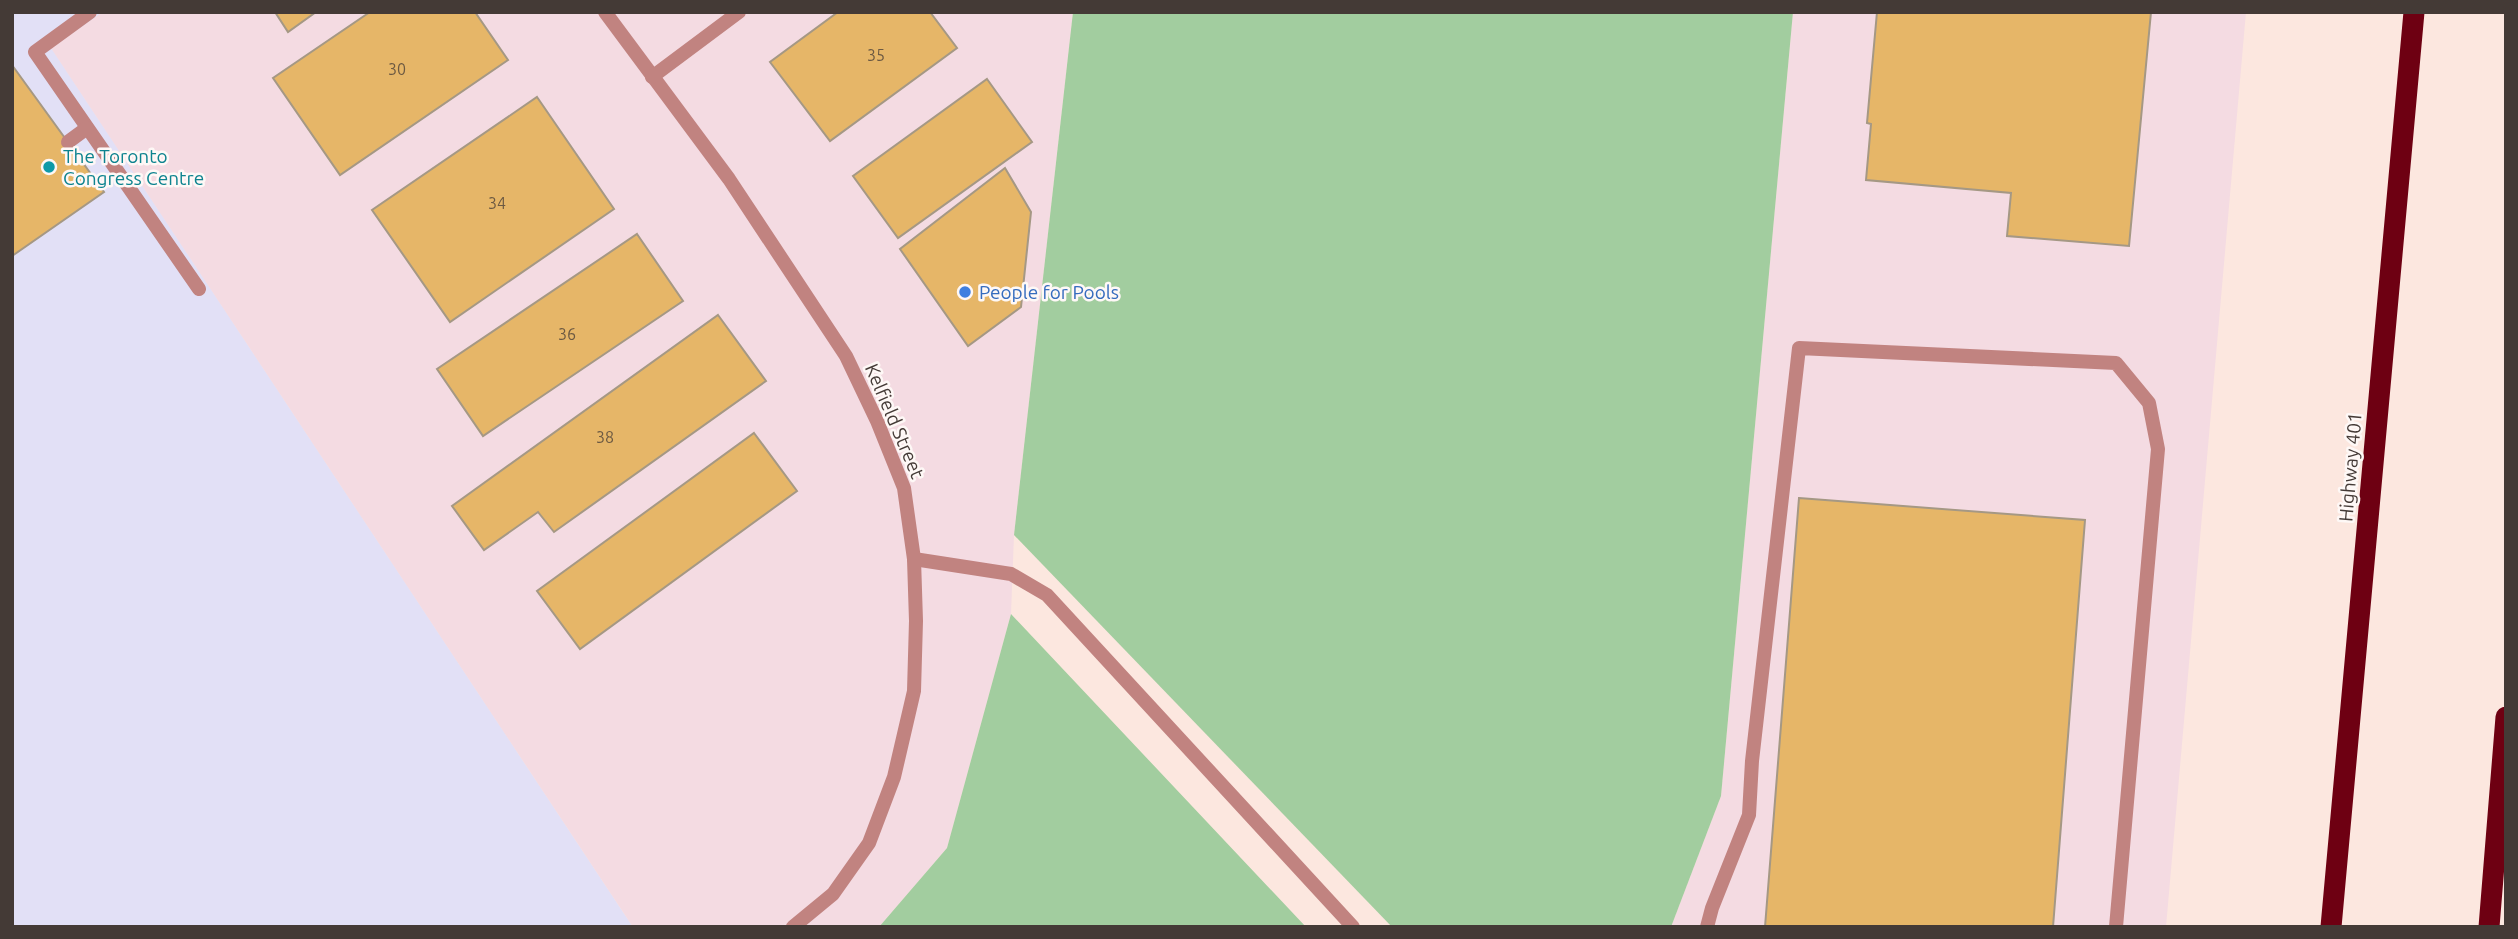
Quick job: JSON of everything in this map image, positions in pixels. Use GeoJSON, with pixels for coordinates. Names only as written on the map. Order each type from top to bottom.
{"type":"FeatureCollection","features":[{"type":"Feature","properties":{"kind":"highway"},"geometry":{"type":"LineString","coordinates":[[2403,12],[2404,123]]}},
{"type":"Feature","properties":{"kind":"highway","name":"Highway 401"},"geometry":{"type":"LineString","coordinates":[[2331,927],[2414,12]]}},
{"type":"Feature","properties":{"kind":"highway"},"geometry":{"type":"LineString","coordinates":[[2489,927],[2506,717]]}},
{"type":"Feature","properties":{"kind":"street"},"geometry":{"type":"LineString","coordinates":[[90,12],[35,52],[199,289]]}},
{"type":"Feature","properties":{"kind":"street","name":"Kelfield Street"},"geometry":{"type":"LineString","coordinates":[[605,12],[729,179],[846,356],[877,421],[904,488],[914,559],[914,691],[894,777],[869,842],[833,894],[793,927]]}},
{"type":"Feature","properties":{"kind":"street"},"geometry":{"type":"LineString","coordinates":[[652,77],[739,12]]}},
{"type":"Feature","properties":{"kind":"street"},"geometry":{"type":"LineString","coordinates":[[68,142],[87,128]]}},
{"type":"Feature","properties":{"kind":"street"},"geometry":{"type":"LineString","coordinates":[[1707,927],[1749,815],[1752,761],[1799,348],[2116,363],[2149,403],[2158,449],[2116,927]]}},
{"type":"Feature","properties":{"kind":"street"},"geometry":{"type":"LineString","coordinates":[[914,559],[1011,574],[1047,595],[1353,927]]}},
{"type":"Feature","properties":{"kind":"shaded area"},"geometry":{"type":"Polygon","coordinates":[[[12,12],[103,12],[52,49],[633,927],[12,927],[12,12]]]}},
{"type":"Feature","properties":{"kind":"shaded area"},"geometry":{"type":"Polygon","coordinates":[[[103,12],[1073,12],[1014,535],[1011,614],[947,848],[879,927],[633,927],[51,48],[103,12]]]}},
{"type":"Feature","properties":{"kind":"shaded area"},"geometry":{"type":"Polygon","coordinates":[[[1793,12],[2246,12],[2166,927],[1671,927],[1721,796],[1793,12]]]}},
{"type":"Feature","properties":{"kind":"green space"},"geometry":{"type":"Polygon","coordinates":[[[1073,12],[1793,12],[1721,796],[1671,927],[1392,927],[1014,535],[1073,12]]]}},
{"type":"Feature","properties":{"kind":"green space"},"geometry":{"type":"Polygon","coordinates":[[[1011,614],[1306,927],[879,927],[947,848],[1011,614]]]}},
{"type":"Feature","properties":{"kind":"building"},"geometry":{"type":"Polygon","coordinates":[[[275,12],[316,12],[288,32],[275,12]]]}},
{"type":"Feature","properties":{"kind":"building"},"geometry":{"type":"Polygon","coordinates":[[[370,12],[475,12],[508,60],[340,175],[273,78],[370,12]]]}},
{"type":"Feature","properties":{"kind":"building"},"geometry":{"type":"Polygon","coordinates":[[[838,12],[930,12],[957,48],[830,141],[770,62],[838,12]]]}},
{"type":"Feature","properties":{"kind":"building"},"geometry":{"type":"Polygon","coordinates":[[[1877,12],[2151,12],[2129,246],[2007,236],[2011,193],[1866,180],[1871,124],[1867,123],[1877,12]]]}},
{"type":"Feature","properties":{"kind":"building","name":"The Toronto Congress Centre"},"geometry":{"type":"Polygon","coordinates":[[[12,65],[104,192],[12,256],[12,65]]]}},
{"type":"Feature","properties":{"kind":"building"},"geometry":{"type":"Polygon","coordinates":[[[987,79],[1032,142],[898,238],[853,176],[987,79]]]}},
{"type":"Feature","properties":{"kind":"building"},"geometry":{"type":"Polygon","coordinates":[[[537,97],[614,209],[450,322],[372,210],[537,97]]]}},
{"type":"Feature","properties":{"kind":"building"},"geometry":{"type":"Polygon","coordinates":[[[1005,168],[1031,212],[1021,307],[968,346],[900,249],[1005,168]]]}},
{"type":"Feature","properties":{"kind":"building"},"geometry":{"type":"Polygon","coordinates":[[[637,234],[683,301],[483,436],[437,369],[637,234]]]}},
{"type":"Feature","properties":{"kind":"building"},"geometry":{"type":"Polygon","coordinates":[[[718,315],[766,381],[554,532],[538,512],[484,550],[452,506],[718,315]]]}},
{"type":"Feature","properties":{"kind":"building"},"geometry":{"type":"Polygon","coordinates":[[[754,433],[797,491],[580,649],[537,591],[754,433]]]}},
{"type":"Feature","properties":{"kind":"building"},"geometry":{"type":"Polygon","coordinates":[[[1799,498],[2085,520],[2053,927],[1765,927],[1799,498]]]}},
{"type":"Feature","properties":{"kind":"place","name":"The Toronto Congress Centre"},"geometry":{"type":"Point","coordinates":[49,167]}},
{"type":"Feature","properties":{"kind":"place","name":"People for Pools"},"geometry":{"type":"Point","coordinates":[965,292]}}]}
